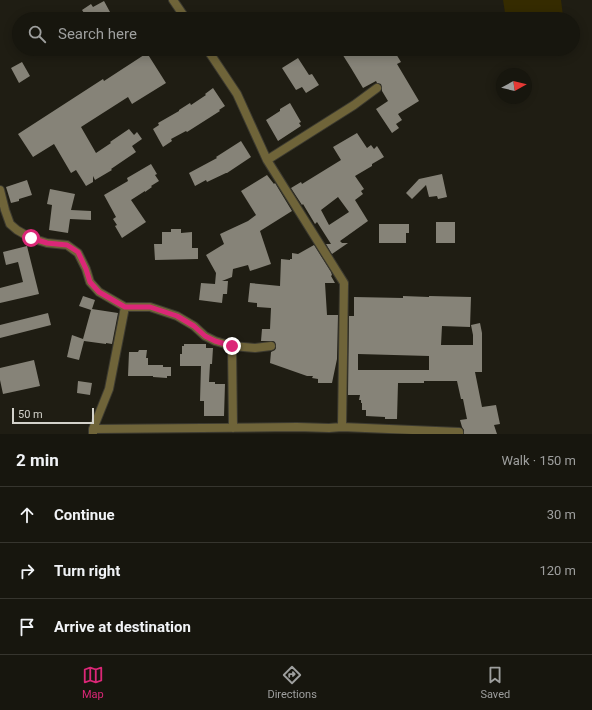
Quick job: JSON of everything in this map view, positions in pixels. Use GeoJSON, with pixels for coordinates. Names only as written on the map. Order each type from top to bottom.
{"type":"FeatureCollection","features":[{"type":"Feature","properties":{"kind":"street"},"geometry":{"type":"LineString","coordinates":[[173,0],[181,12]]}},
{"type":"Feature","properties":{"kind":"street"},"geometry":{"type":"LineString","coordinates":[[212,56],[237,94],[268,160],[344,283],[342,427]]}},
{"type":"Feature","properties":{"kind":"street"},"geometry":{"type":"LineString","coordinates":[[268,160],[354,105],[377,88]]}},
{"type":"Feature","properties":{"kind":"street"},"geometry":{"type":"LineString","coordinates":[[0,190],[10,224],[31,238],[47,243],[67,245],[78,252],[90,282],[99,292],[125,307],[150,307],[177,316],[194,326],[205,336],[215,341],[232,346],[255,348],[272,346]]}},
{"type":"Feature","properties":{"kind":"street"},"geometry":{"type":"LineString","coordinates":[[125,307],[109,389],[93,432],[297,427],[326,431],[342,427],[459,432],[459,434]]}},
{"type":"Feature","properties":{"kind":"street"},"geometry":{"type":"LineString","coordinates":[[232,346],[233,428]]}},
{"type":"Feature","properties":{"kind":"shaded area"},"geometry":{"type":"Polygon","coordinates":[[[503,0],[561,0],[562,12],[505,12],[503,0]]]}},
{"type":"Feature","properties":{"kind":"building"},"geometry":{"type":"Polygon","coordinates":[[[104,1],[110,12],[83,12],[82,10],[91,4],[93,7],[104,1]]]}},
{"type":"Feature","properties":{"kind":"building"},"geometry":{"type":"Polygon","coordinates":[[[142,56],[149,56],[166,83],[132,104],[128,97],[81,127],[96,153],[129,129],[134,135],[137,132],[142,139],[132,146],[136,152],[111,169],[112,170],[95,180],[93,176],[93,182],[86,186],[76,170],[71,173],[54,144],[33,157],[18,134],[103,79],[104,81],[142,56]]]}},
{"type":"Feature","properties":{"kind":"building"},"geometry":{"type":"Polygon","coordinates":[[[343,56],[397,56],[401,62],[397,64],[419,101],[398,114],[402,120],[396,124],[399,128],[392,133],[376,109],[388,101],[382,91],[381,84],[377,83],[376,81],[363,88],[343,56]]]}},
{"type":"Feature","properties":{"kind":"building"},"geometry":{"type":"Polygon","coordinates":[[[298,58],[309,75],[312,74],[319,85],[306,93],[302,87],[296,90],[282,68],[298,58]]]}},
{"type":"Feature","properties":{"kind":"building"},"geometry":{"type":"Polygon","coordinates":[[[22,62],[30,76],[19,83],[11,68],[22,62]]]}},
{"type":"Feature","properties":{"kind":"building"},"geometry":{"type":"Polygon","coordinates":[[[213,88],[225,106],[219,110],[220,111],[187,132],[186,131],[171,139],[172,141],[163,147],[153,129],[159,125],[158,123],[190,103],[191,105],[206,95],[205,94],[213,88]]]}},
{"type":"Feature","properties":{"kind":"building"},"geometry":{"type":"Polygon","coordinates":[[[290,103],[301,122],[299,123],[301,126],[278,141],[266,120],[290,103]]]}},
{"type":"Feature","properties":{"kind":"building"},"geometry":{"type":"Polygon","coordinates":[[[357,133],[367,148],[371,145],[374,149],[377,146],[384,157],[355,176],[364,189],[361,191],[363,194],[355,200],[368,221],[340,241],[342,243],[348,243],[332,254],[326,244],[331,244],[317,222],[315,224],[291,188],[301,182],[302,184],[341,160],[333,147],[357,133]],[[338,197],[321,210],[329,225],[349,212],[338,197]]]}},
{"type":"Feature","properties":{"kind":"building"},"geometry":{"type":"Polygon","coordinates":[[[241,141],[251,157],[227,173],[207,182],[206,180],[195,186],[189,173],[217,158],[216,157],[241,141]]]}},
{"type":"Feature","properties":{"kind":"building"},"geometry":{"type":"Polygon","coordinates":[[[151,164],[159,181],[145,192],[131,200],[146,222],[122,238],[113,219],[116,217],[104,195],[128,181],[127,178],[151,164]]]}},
{"type":"Feature","properties":{"kind":"building"},"geometry":{"type":"Polygon","coordinates":[[[442,174],[447,197],[438,199],[437,196],[429,197],[426,185],[412,199],[406,193],[419,179],[442,174]]]}},
{"type":"Feature","properties":{"kind":"building"},"geometry":{"type":"Polygon","coordinates":[[[267,175],[274,184],[275,183],[292,211],[260,231],[271,264],[250,271],[248,265],[233,269],[232,277],[222,281],[228,281],[227,294],[223,294],[222,303],[199,300],[201,283],[215,284],[216,273],[206,255],[224,244],[220,234],[248,221],[256,215],[241,191],[267,175]]]}},
{"type":"Feature","properties":{"kind":"building"},"geometry":{"type":"Polygon","coordinates":[[[27,180],[32,195],[11,203],[6,187],[27,180]]]}},
{"type":"Feature","properties":{"kind":"building"},"geometry":{"type":"Polygon","coordinates":[[[50,189],[75,194],[71,210],[91,211],[91,220],[70,219],[68,233],[49,230],[52,205],[47,204],[50,189]]]}},
{"type":"Feature","properties":{"kind":"building"},"geometry":{"type":"Polygon","coordinates":[[[436,222],[455,222],[455,243],[436,243],[436,222]]]}},
{"type":"Feature","properties":{"kind":"building"},"geometry":{"type":"Polygon","coordinates":[[[379,224],[409,224],[409,233],[406,233],[406,243],[379,243],[379,224]]]}},
{"type":"Feature","properties":{"kind":"building"},"geometry":{"type":"Polygon","coordinates":[[[171,229],[181,229],[181,233],[192,232],[192,248],[198,248],[198,259],[155,260],[154,244],[162,244],[162,232],[171,232],[171,229]]]}},
{"type":"Feature","properties":{"kind":"building"},"geometry":{"type":"Polygon","coordinates":[[[314,245],[331,272],[331,276],[335,283],[325,283],[327,315],[338,315],[337,359],[332,383],[318,383],[318,379],[312,378],[313,376],[307,376],[270,363],[271,352],[276,348],[275,342],[261,341],[262,329],[270,329],[271,308],[257,307],[257,303],[248,302],[250,283],[280,286],[281,259],[290,260],[292,259],[292,253],[298,254],[314,245]]]}},
{"type":"Feature","properties":{"kind":"building"},"geometry":{"type":"Polygon","coordinates":[[[27,246],[39,294],[0,303],[0,288],[23,282],[18,262],[6,265],[3,252],[27,246]]]}},
{"type":"Feature","properties":{"kind":"building"},"geometry":{"type":"Polygon","coordinates":[[[83,296],[95,300],[92,309],[118,313],[112,344],[84,341],[79,360],[67,357],[72,335],[83,339],[91,310],[79,306],[83,296]]]}},
{"type":"Feature","properties":{"kind":"building"},"geometry":{"type":"Polygon","coordinates":[[[403,296],[471,297],[470,327],[442,326],[441,345],[473,345],[471,325],[480,323],[482,333],[482,372],[475,372],[482,407],[496,405],[500,424],[494,425],[497,434],[464,434],[460,420],[467,419],[463,399],[461,399],[457,381],[398,383],[397,419],[366,416],[366,410],[362,410],[362,403],[361,400],[359,400],[360,395],[348,395],[349,316],[354,316],[354,297],[403,298],[403,296]],[[358,354],[358,370],[429,370],[429,356],[358,354]]]}},
{"type":"Feature","properties":{"kind":"building"},"geometry":{"type":"Polygon","coordinates":[[[48,313],[51,325],[0,338],[0,325],[48,313]]]}},
{"type":"Feature","properties":{"kind":"building"},"geometry":{"type":"Polygon","coordinates":[[[184,344],[206,344],[206,348],[213,348],[209,382],[215,382],[215,384],[225,384],[224,416],[204,416],[204,401],[200,401],[201,366],[180,366],[180,354],[182,354],[182,346],[184,346],[184,344]]]}},
{"type":"Feature","properties":{"kind":"building"},"geometry":{"type":"Polygon","coordinates":[[[139,350],[147,350],[146,358],[148,358],[148,365],[163,365],[163,367],[171,367],[171,376],[167,376],[167,378],[153,376],[128,376],[129,352],[138,352],[139,350]]]}},
{"type":"Feature","properties":{"kind":"building"},"geometry":{"type":"Polygon","coordinates":[[[34,360],[40,386],[3,394],[0,380],[0,368],[34,360]]]}},
{"type":"Feature","properties":{"kind":"building"},"geometry":{"type":"Polygon","coordinates":[[[78,381],[92,383],[90,395],[77,393],[78,381]]]}},
{"type":"Feature","properties":{"kind":"route"},"geometry":{"type":"LineString","coordinates":[[31,238],[47,243],[67,245],[78,252],[90,282],[99,292],[125,307],[150,307],[177,316],[194,326],[205,336],[215,341],[232,346]]}}]}
